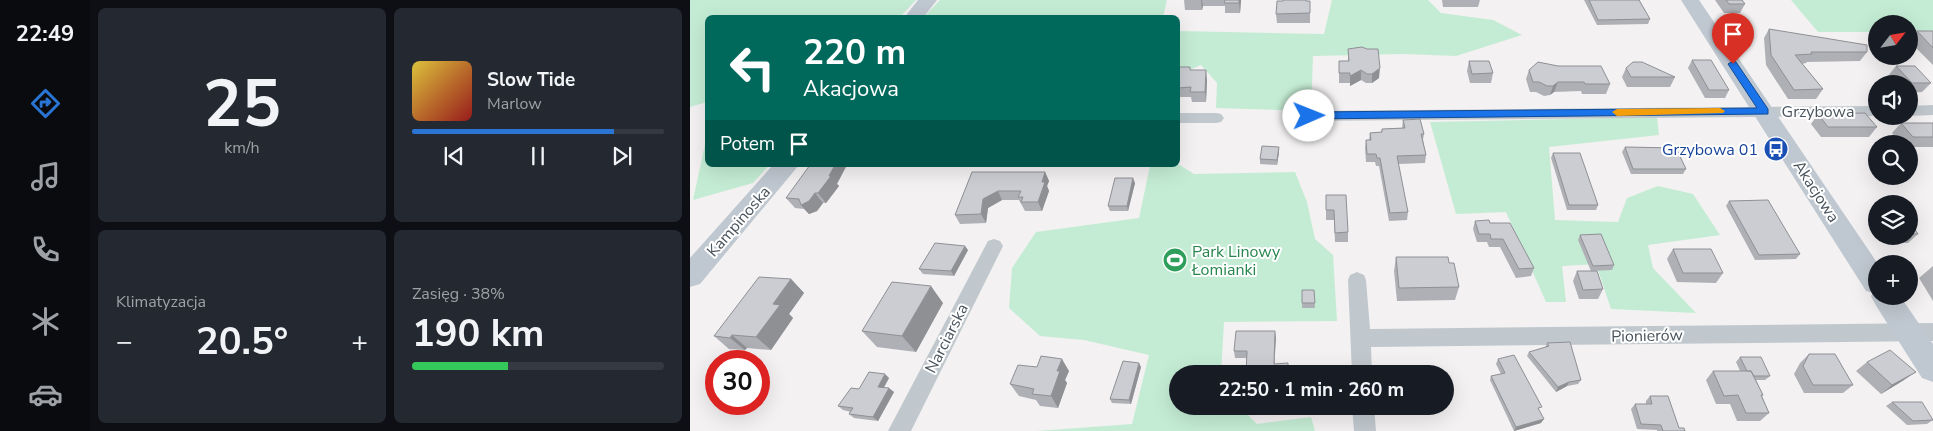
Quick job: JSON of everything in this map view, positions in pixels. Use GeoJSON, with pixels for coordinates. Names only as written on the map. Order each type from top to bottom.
{"type":"FeatureCollection","features":[{"type":"Feature","properties":{"kind":"street"},"geometry":{"type":"LineString","coordinates":[[916,15],[928,0]]}},
{"type":"Feature","properties":{"kind":"street","name":"Akacjowa"},"geometry":{"type":"LineString","coordinates":[[1690,0],[1868,271]]}},
{"type":"Feature","properties":{"kind":"street"},"geometry":{"type":"LineString","coordinates":[[1918,111],[1933,110]]}},
{"type":"Feature","properties":{"kind":"street","name":"Grzybowa"},"geometry":{"type":"LineString","coordinates":[[1309,116],[1868,111]]}},
{"type":"Feature","properties":{"kind":"street"},"geometry":{"type":"LineString","coordinates":[[1180,118],[1216,118]]}},
{"type":"Feature","properties":{"kind":"street","name":"Kampinoska"},"geometry":{"type":"LineString","coordinates":[[690,276],[785,167]]}},
{"type":"Feature","properties":{"kind":"street","name":"Narciarska"},"geometry":{"type":"LineString","coordinates":[[899,431],[994,246]]}},
{"type":"Feature","properties":{"kind":"street"},"geometry":{"type":"LineString","coordinates":[[1357,280],[1362,365]]}},
{"type":"Feature","properties":{"kind":"street"},"geometry":{"type":"LineString","coordinates":[[1894,305],[1921,332],[1933,369]]}},
{"type":"Feature","properties":{"kind":"street","name":"Pionierów"},"geometry":{"type":"LineString","coordinates":[[1360,338],[1921,332]]}},
{"type":"Feature","properties":{"kind":"street"},"geometry":{"type":"LineString","coordinates":[[1363,415],[1364,431]]}},
{"type":"Feature","properties":{"kind":"green space"},"geometry":{"type":"Polygon","coordinates":[[[690,0],[916,0],[902,15],[705,15],[705,103],[690,107],[690,0]]]}},
{"type":"Feature","properties":{"kind":"green space"},"geometry":{"type":"Polygon","coordinates":[[[940,0],[1167,0],[1163,15],[926,15],[940,0]]]}},
{"type":"Feature","properties":{"kind":"green space"},"geometry":{"type":"Polygon","coordinates":[[[1332,0],[1428,0],[1441,13],[1493,20],[1522,35],[1456,56],[1403,54],[1313,56],[1311,111],[1216,108],[1217,83],[1201,65],[1180,74],[1180,31],[1324,34],[1332,0]]]}},
{"type":"Feature","properties":{"kind":"green space"},"geometry":{"type":"Polygon","coordinates":[[[1791,0],[1933,0],[1933,31],[1918,32],[1918,15],[1868,15],[1868,32],[1818,32],[1791,0]]]}},
{"type":"Feature","properties":{"kind":"green space"},"geometry":{"type":"Polygon","coordinates":[[[1657,117],[1659,135],[1549,147],[1555,220],[1618,222],[1627,198],[1658,186],[1693,194],[1720,235],[1648,245],[1653,268],[1696,313],[1611,309],[1596,264],[1562,266],[1566,302],[1546,302],[1506,212],[1456,214],[1430,122],[1657,117]]]}},
{"type":"Feature","properties":{"kind":"green space"},"geometry":{"type":"Polygon","coordinates":[[[705,144],[705,167],[767,167],[753,183],[693,200],[705,144]]]}},
{"type":"Feature","properties":{"kind":"green space","name":"Park Linowy Łomianki"},"geometry":{"type":"Polygon","coordinates":[[[1180,165],[1194,174],[1295,172],[1307,202],[1315,239],[1333,255],[1337,321],[1224,322],[1222,365],[1169,365],[1169,415],[1248,415],[1257,424],[1311,417],[1315,431],[1037,431],[1132,424],[1149,355],[1084,340],[1040,336],[1009,308],[1012,268],[1036,232],[1139,218],[1150,167],[1180,167],[1180,165]]]}},
{"type":"Feature","properties":{"kind":"building"},"geometry":{"type":"Polygon","coordinates":[[[1225,0],[1239,0],[1239,3],[1224,3],[1225,0]]]}},
{"type":"Feature","properties":{"kind":"building"},"geometry":{"type":"Polygon","coordinates":[[[1589,0],[1639,0],[1650,19],[1598,20],[1589,0]]]}},
{"type":"Feature","properties":{"kind":"building"},"geometry":{"type":"Polygon","coordinates":[[[1726,0],[1742,0],[1745,4],[1729,4],[1726,0]]]}},
{"type":"Feature","properties":{"kind":"building"},"geometry":{"type":"Polygon","coordinates":[[[1277,1],[1310,1],[1310,13],[1276,14],[1277,1]]]}},
{"type":"Feature","properties":{"kind":"building"},"geometry":{"type":"Polygon","coordinates":[[[1769,29],[1867,45],[1867,52],[1811,52],[1812,54],[1795,55],[1823,89],[1794,90],[1771,55],[1769,29]]]}},
{"type":"Feature","properties":{"kind":"building"},"geometry":{"type":"Polygon","coordinates":[[[1918,31],[1933,31],[1933,48],[1918,32],[1918,31]]]}},
{"type":"Feature","properties":{"kind":"building"},"geometry":{"type":"Polygon","coordinates":[[[1362,47],[1378,49],[1380,68],[1372,74],[1367,74],[1361,70],[1350,76],[1350,73],[1339,73],[1339,61],[1349,61],[1348,49],[1362,47]]]}},
{"type":"Feature","properties":{"kind":"building"},"geometry":{"type":"Polygon","coordinates":[[[1692,60],[1711,60],[1729,90],[1709,90],[1692,60]]]}},
{"type":"Feature","properties":{"kind":"building"},"geometry":{"type":"Polygon","coordinates":[[[1469,61],[1489,61],[1493,73],[1472,74],[1469,61]]]}},
{"type":"Feature","properties":{"kind":"building"},"geometry":{"type":"Polygon","coordinates":[[[1538,62],[1558,66],[1601,66],[1610,84],[1558,82],[1553,86],[1547,86],[1539,82],[1533,82],[1529,70],[1538,62]]]}},
{"type":"Feature","properties":{"kind":"building"},"geometry":{"type":"Polygon","coordinates":[[[1633,62],[1642,62],[1675,77],[1631,77],[1626,68],[1633,62]]]}},
{"type":"Feature","properties":{"kind":"building"},"geometry":{"type":"Polygon","coordinates":[[[1896,66],[1915,66],[1931,83],[1918,83],[1918,75],[1904,75],[1896,66]]]}},
{"type":"Feature","properties":{"kind":"building"},"geometry":{"type":"Polygon","coordinates":[[[1180,67],[1190,67],[1190,70],[1206,70],[1205,92],[1190,92],[1191,87],[1180,88],[1180,67]]]}},
{"type":"Feature","properties":{"kind":"building"},"geometry":{"type":"Polygon","coordinates":[[[1865,113],[1868,116],[1868,125],[1875,125],[1877,127],[1828,127],[1818,114],[1865,113]]]}},
{"type":"Feature","properties":{"kind":"building"},"geometry":{"type":"Polygon","coordinates":[[[1420,119],[1426,155],[1397,156],[1408,212],[1390,213],[1380,158],[1377,158],[1376,154],[1367,154],[1366,140],[1371,140],[1370,133],[1382,132],[1382,129],[1405,128],[1403,120],[1420,119]]]}},
{"type":"Feature","properties":{"kind":"building"},"geometry":{"type":"Polygon","coordinates":[[[1933,123],[1933,137],[1911,135],[1903,125],[1933,123]]]}},
{"type":"Feature","properties":{"kind":"building"},"geometry":{"type":"Polygon","coordinates":[[[1262,146],[1279,147],[1277,160],[1260,159],[1262,146]]]}},
{"type":"Feature","properties":{"kind":"building"},"geometry":{"type":"Polygon","coordinates":[[[1625,147],[1676,148],[1686,169],[1633,169],[1625,147]]]}},
{"type":"Feature","properties":{"kind":"building"},"geometry":{"type":"Polygon","coordinates":[[[1553,153],[1580,153],[1598,205],[1569,205],[1553,153]]]}},
{"type":"Feature","properties":{"kind":"building"},"geometry":{"type":"Polygon","coordinates":[[[809,167],[834,167],[829,176],[831,176],[809,201],[801,205],[799,199],[786,198],[809,167]]]}},
{"type":"Feature","properties":{"kind":"building"},"geometry":{"type":"Polygon","coordinates":[[[972,172],[1045,172],[1042,182],[1045,182],[1038,202],[1021,202],[1023,197],[1018,197],[1021,191],[998,191],[983,199],[981,214],[955,215],[972,172]]]}},
{"type":"Feature","properties":{"kind":"building"},"geometry":{"type":"Polygon","coordinates":[[[1115,178],[1133,178],[1127,206],[1108,206],[1115,178]]]}},
{"type":"Feature","properties":{"kind":"building"},"geometry":{"type":"Polygon","coordinates":[[[1326,195],[1346,195],[1348,232],[1335,233],[1334,210],[1326,210],[1326,195]]]}},
{"type":"Feature","properties":{"kind":"building"},"geometry":{"type":"Polygon","coordinates":[[[1768,200],[1800,254],[1759,255],[1729,201],[1768,200]]]}},
{"type":"Feature","properties":{"kind":"building"},"geometry":{"type":"Polygon","coordinates":[[[1489,220],[1490,223],[1510,223],[1534,268],[1519,269],[1503,239],[1491,239],[1490,234],[1479,234],[1475,221],[1489,220]]]}},
{"type":"Feature","properties":{"kind":"building"},"geometry":{"type":"Polygon","coordinates":[[[1601,234],[1614,265],[1593,266],[1580,235],[1601,234]]]}},
{"type":"Feature","properties":{"kind":"building"},"geometry":{"type":"Polygon","coordinates":[[[935,243],[965,246],[951,271],[919,269],[935,243]]]}},
{"type":"Feature","properties":{"kind":"building"},"geometry":{"type":"Polygon","coordinates":[[[1673,249],[1711,249],[1723,273],[1683,273],[1673,249]]]}},
{"type":"Feature","properties":{"kind":"building"},"geometry":{"type":"Polygon","coordinates":[[[1396,257],[1448,257],[1449,263],[1454,263],[1459,287],[1399,288],[1396,257]]]}},
{"type":"Feature","properties":{"kind":"building"},"geometry":{"type":"Polygon","coordinates":[[[1577,271],[1597,271],[1603,289],[1583,290],[1577,271]]]}},
{"type":"Feature","properties":{"kind":"building"},"geometry":{"type":"Polygon","coordinates":[[[759,277],[791,279],[773,304],[780,305],[756,337],[732,335],[730,338],[714,336],[759,277]]]}},
{"type":"Feature","properties":{"kind":"building"},"geometry":{"type":"Polygon","coordinates":[[[892,282],[931,286],[902,336],[862,331],[892,282]]]}},
{"type":"Feature","properties":{"kind":"building"},"geometry":{"type":"Polygon","coordinates":[[[1302,290],[1314,290],[1315,303],[1302,303],[1302,290]]]}},
{"type":"Feature","properties":{"kind":"building"},"geometry":{"type":"Polygon","coordinates":[[[1236,331],[1275,331],[1274,364],[1288,363],[1288,365],[1246,365],[1247,351],[1234,351],[1236,331]]]}},
{"type":"Feature","properties":{"kind":"building"},"geometry":{"type":"Polygon","coordinates":[[[1570,342],[1581,380],[1569,382],[1558,387],[1529,352],[1549,346],[1547,343],[1570,342]]]}},
{"type":"Feature","properties":{"kind":"building"},"geometry":{"type":"Polygon","coordinates":[[[1890,350],[1916,372],[1892,385],[1867,362],[1890,350]]]}},
{"type":"Feature","properties":{"kind":"building"},"geometry":{"type":"Polygon","coordinates":[[[1809,354],[1835,354],[1853,385],[1813,385],[1803,366],[1809,354]]]}},
{"type":"Feature","properties":{"kind":"building"},"geometry":{"type":"Polygon","coordinates":[[[1514,355],[1542,407],[1538,408],[1544,419],[1516,427],[1491,376],[1505,373],[1498,359],[1514,355]]]}},
{"type":"Feature","properties":{"kind":"building"},"geometry":{"type":"Polygon","coordinates":[[[1041,356],[1062,359],[1057,371],[1060,371],[1051,396],[1032,394],[1034,389],[1010,384],[1018,365],[1037,367],[1041,356]]]}},
{"type":"Feature","properties":{"kind":"building"},"geometry":{"type":"Polygon","coordinates":[[[1740,357],[1761,357],[1770,376],[1754,376],[1751,371],[1747,371],[1740,357]]]}},
{"type":"Feature","properties":{"kind":"building"},"geometry":{"type":"Polygon","coordinates":[[[1123,361],[1139,363],[1129,400],[1110,399],[1123,361]]]}},
{"type":"Feature","properties":{"kind":"building"},"geometry":{"type":"Polygon","coordinates":[[[1713,371],[1751,371],[1763,395],[1761,395],[1769,413],[1746,413],[1738,395],[1724,396],[1713,371]]]}},
{"type":"Feature","properties":{"kind":"building"},"geometry":{"type":"Polygon","coordinates":[[[869,372],[885,374],[878,387],[889,388],[873,417],[849,414],[853,408],[838,406],[851,388],[859,389],[869,372]]]}},
{"type":"Feature","properties":{"kind":"building"},"geometry":{"type":"Polygon","coordinates":[[[1650,396],[1668,396],[1679,428],[1684,428],[1685,431],[1663,431],[1661,425],[1641,424],[1635,404],[1652,404],[1650,396]]]}},
{"type":"Feature","properties":{"kind":"building"},"geometry":{"type":"Polygon","coordinates":[[[1892,402],[1922,402],[1933,420],[1913,421],[1892,402]]]}},
{"type":"Feature","properties":{"kind":"slow traffic"},"geometry":{"type":"LineString","coordinates":[[1617,112],[1720,111]]}},
{"type":"Feature","properties":{"kind":"place","name":"Grzybowa 01"},"geometry":{"type":"Point","coordinates":[1776,149]}},
{"type":"Feature","properties":{"kind":"place","name":"Park Linowy Łomianki"},"geometry":{"type":"Point","coordinates":[1175,260]}},
{"type":"Feature","properties":{"kind":"route"},"geometry":{"type":"LineString","coordinates":[[1309,116],[1764,111],[1733,64]]}}]}
